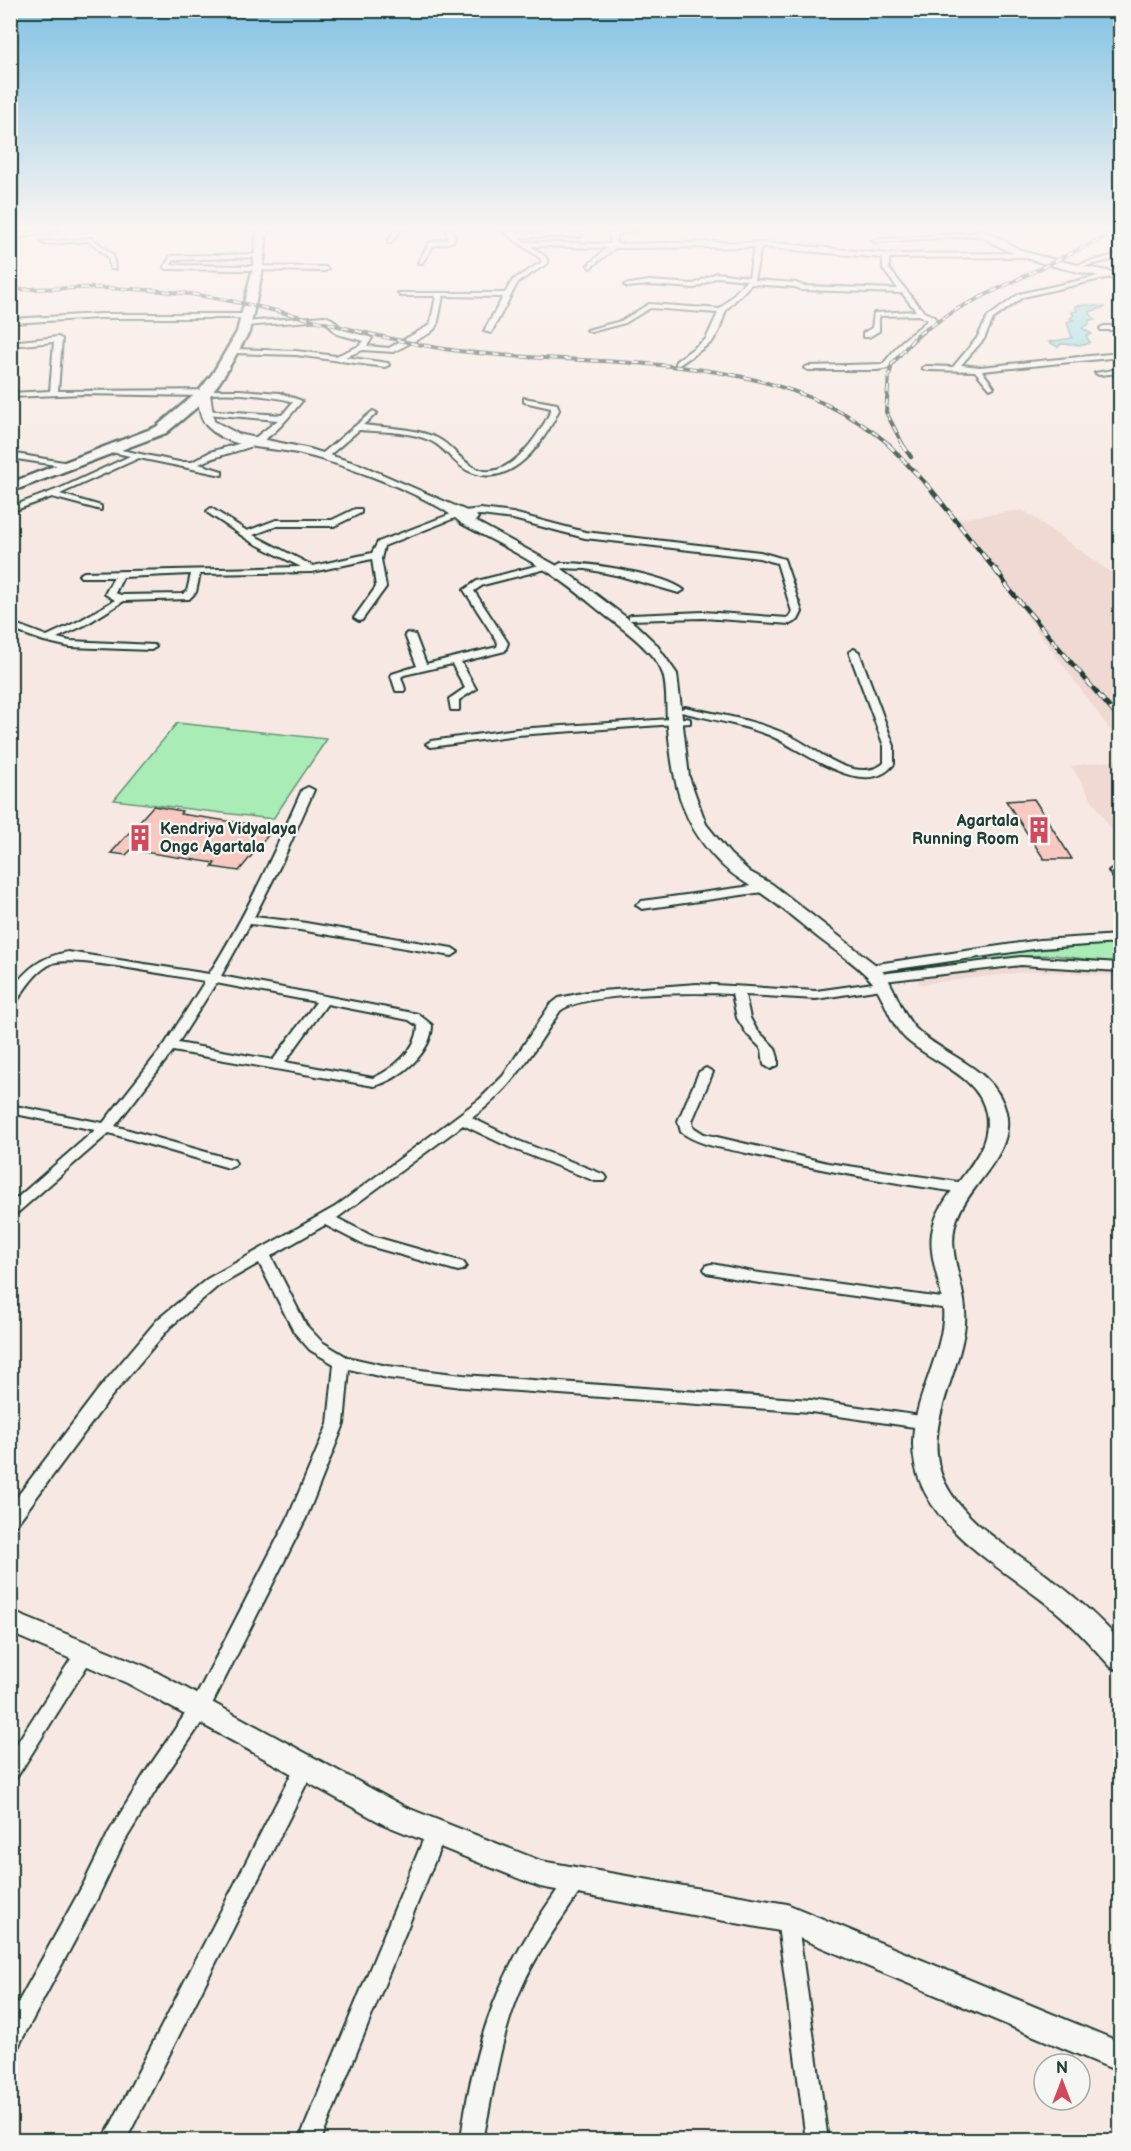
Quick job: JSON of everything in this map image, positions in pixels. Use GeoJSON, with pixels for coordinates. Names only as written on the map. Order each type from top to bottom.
{"type":"FeatureCollection","features":[{"type":"Feature","properties":{"kind":"main road"},"geometry":{"type":"LineString","coordinates":[[10,488],[161,430],[205,393],[234,351],[242,330]]}},
{"type":"Feature","properties":{"kind":"street"},"geometry":{"type":"LineString","coordinates":[[339,330],[369,340],[362,348]]}},
{"type":"Feature","properties":{"kind":"street"},"geometry":{"type":"LineString","coordinates":[[335,359],[362,348],[390,350],[428,330]]}},
{"type":"Feature","properties":{"kind":"street"},"geometry":{"type":"LineString","coordinates":[[679,363],[709,340],[715,330]]}},
{"type":"Feature","properties":{"kind":"street"},"geometry":{"type":"LineString","coordinates":[[866,335],[875,330]]}},
{"type":"Feature","properties":{"kind":"street"},"geometry":{"type":"LineString","coordinates":[[808,368],[886,366],[905,343],[920,330]]}},
{"type":"Feature","properties":{"kind":"street"},"geometry":{"type":"LineString","coordinates":[[959,369],[956,367],[980,339],[984,330]]}},
{"type":"Feature","properties":{"kind":"street"},"geometry":{"type":"LineString","coordinates":[[10,344],[58,339],[54,392]]}},
{"type":"Feature","properties":{"kind":"street"},"geometry":{"type":"LineString","coordinates":[[234,351],[293,353],[386,365]]}},
{"type":"Feature","properties":{"kind":"street"},"geometry":{"type":"LineString","coordinates":[[926,368],[976,369],[1120,355]]}},
{"type":"Feature","properties":{"kind":"street"},"geometry":{"type":"LineString","coordinates":[[976,369],[990,387]]}},
{"type":"Feature","properties":{"kind":"street"},"geometry":{"type":"LineString","coordinates":[[1099,373],[1120,371]]}},
{"type":"Feature","properties":{"kind":"street"},"geometry":{"type":"LineString","coordinates":[[10,394],[240,392],[298,401],[277,425],[255,442],[213,454],[189,465]]}},
{"type":"Feature","properties":{"kind":"street"},"geometry":{"type":"LineString","coordinates":[[205,393],[206,413],[213,427],[255,442],[297,449],[322,457],[414,492],[557,568],[634,624],[667,667],[682,718],[685,792],[698,825],[724,858],[744,876],[766,888],[878,977],[892,1008],[910,1033],[972,1076],[983,1087],[992,1101],[996,1114],[996,1132],[991,1149],[946,1219],[942,1234],[956,1305],[954,1326],[928,1423],[926,1439],[931,1478],[952,1513],[973,1533],[1061,1600],[1096,1632],[1120,1659]]}},
{"type":"Feature","properties":{"kind":"street"},"geometry":{"type":"LineString","coordinates":[[357,427],[429,438],[472,470],[493,471],[525,458],[554,413],[555,408],[551,405],[527,400]]}},
{"type":"Feature","properties":{"kind":"street"},"geometry":{"type":"LineString","coordinates":[[206,413],[289,412]]}},
{"type":"Feature","properties":{"kind":"street"},"geometry":{"type":"LineString","coordinates":[[206,413],[277,425]]}},
{"type":"Feature","properties":{"kind":"street"},"geometry":{"type":"LineString","coordinates":[[322,457],[373,413]]}},
{"type":"Feature","properties":{"kind":"street"},"geometry":{"type":"LineString","coordinates":[[110,449],[219,473]]}},
{"type":"Feature","properties":{"kind":"street"},"geometry":{"type":"LineString","coordinates":[[10,455],[69,465]]}},
{"type":"Feature","properties":{"kind":"street"},"geometry":{"type":"LineString","coordinates":[[10,510],[54,495],[138,455]]}},
{"type":"Feature","properties":{"kind":"street"},"geometry":{"type":"LineString","coordinates":[[54,495],[98,508]]}},
{"type":"Feature","properties":{"kind":"street"},"geometry":{"type":"LineString","coordinates":[[211,511],[247,534],[312,569]]}},
{"type":"Feature","properties":{"kind":"street"},"geometry":{"type":"LineString","coordinates":[[247,534],[276,523],[334,523],[358,511]]}},
{"type":"Feature","properties":{"kind":"street"},"geometry":{"type":"LineString","coordinates":[[359,618],[381,586],[377,548],[388,540],[459,514],[497,513],[585,535],[709,548],[776,558],[784,566],[797,612],[795,618],[790,621],[703,615],[634,624]]}},
{"type":"Feature","properties":{"kind":"street"},"geometry":{"type":"LineString","coordinates":[[84,575],[312,569],[376,555]]}},
{"type":"Feature","properties":{"kind":"street"},"geometry":{"type":"LineString","coordinates":[[400,689],[396,676],[401,673],[497,651],[503,646],[469,592],[471,587],[576,565],[660,583],[679,590]]}},
{"type":"Feature","properties":{"kind":"street"},"geometry":{"type":"LineString","coordinates":[[119,574],[110,594],[120,598],[186,597],[196,573]]}},
{"type":"Feature","properties":{"kind":"street"},"geometry":{"type":"LineString","coordinates":[[47,639],[92,617],[118,602],[120,598]]}},
{"type":"Feature","properties":{"kind":"street"},"geometry":{"type":"LineString","coordinates":[[10,625],[47,639],[91,647],[151,647]]}},
{"type":"Feature","properties":{"kind":"street"},"geometry":{"type":"LineString","coordinates":[[411,635],[423,668]]}},
{"type":"Feature","properties":{"kind":"street"},"geometry":{"type":"LineString","coordinates":[[431,744],[517,732],[682,718],[760,728],[783,737],[845,770],[860,773],[879,771],[889,764],[889,746],[854,652]]}},
{"type":"Feature","properties":{"kind":"street"},"geometry":{"type":"LineString","coordinates":[[455,708],[454,699],[471,689],[456,661]]}},
{"type":"Feature","properties":{"kind":"street"},"geometry":{"type":"LineString","coordinates":[[10,1212],[106,1128],[170,1046],[214,979],[247,920],[308,790]]}},
{"type":"Feature","properties":{"kind":"street"},"geometry":{"type":"LineString","coordinates":[[642,905],[766,888]]}},
{"type":"Feature","properties":{"kind":"street"},"geometry":{"type":"LineString","coordinates":[[247,920],[311,928],[452,952]]}},
{"type":"Feature","properties":{"kind":"street"},"geometry":{"type":"LineString","coordinates":[[10,1520],[104,1394],[164,1323],[212,1283],[340,1209],[486,1102],[508,1079],[555,1008],[564,1001],[587,996],[697,988],[816,995],[878,977],[1031,945],[1120,939]]}},
{"type":"Feature","properties":{"kind":"street"},"geometry":{"type":"LineString","coordinates":[[10,1001],[34,968],[44,961],[56,957],[79,957],[214,979],[421,1020],[427,1031],[425,1038],[398,1069],[383,1080],[374,1082],[170,1046]]}},
{"type":"Feature","properties":{"kind":"street"},"geometry":{"type":"LineString","coordinates":[[878,977],[1021,961],[1120,967]]}},
{"type":"Feature","properties":{"kind":"street"},"geometry":{"type":"LineString","coordinates":[[738,990],[742,1015],[749,1029],[771,1050],[773,1057],[771,1065]]}},
{"type":"Feature","properties":{"kind":"street"},"geometry":{"type":"LineString","coordinates":[[276,1065],[324,1000]]}},
{"type":"Feature","properties":{"kind":"street"},"geometry":{"type":"LineString","coordinates":[[706,1072],[685,1121],[686,1129],[702,1139],[802,1163],[885,1178],[965,1188]]}},
{"type":"Feature","properties":{"kind":"street"},"geometry":{"type":"LineString","coordinates":[[10,1108],[106,1128],[228,1163]]}},
{"type":"Feature","properties":{"kind":"street"},"geometry":{"type":"LineString","coordinates":[[462,1119],[514,1144],[600,1178]]}},
{"type":"Feature","properties":{"kind":"street"},"geometry":{"type":"LineString","coordinates":[[324,1218],[367,1240],[458,1266]]}},
{"type":"Feature","properties":{"kind":"street"},"geometry":{"type":"LineString","coordinates":[[262,1254],[300,1328],[316,1346],[342,1362],[387,1371],[463,1381],[811,1406],[928,1423]]}},
{"type":"Feature","properties":{"kind":"street"},"geometry":{"type":"LineString","coordinates":[[712,1269],[753,1277],[956,1305]]}},
{"type":"Feature","properties":{"kind":"street"},"geometry":{"type":"LineString","coordinates":[[10,2040],[91,1890],[116,1838],[152,1779],[199,1710],[297,1518],[336,1424],[342,1362]]}},
{"type":"Feature","properties":{"kind":"street"},"geometry":{"type":"LineString","coordinates":[[10,1621],[136,1675],[395,1816],[540,1874],[787,1918],[1120,2057]]}},
{"type":"Feature","properties":{"kind":"street"},"geometry":{"type":"LineString","coordinates":[[10,1771],[85,1653]]}},
{"type":"Feature","properties":{"kind":"street"},"geometry":{"type":"LineString","coordinates":[[114,2140],[305,1767]]}},
{"type":"Feature","properties":{"kind":"street"},"geometry":{"type":"LineString","coordinates":[[310,2140],[436,1833]]}},
{"type":"Feature","properties":{"kind":"street"},"geometry":{"type":"LineString","coordinates":[[472,2140],[488,2060],[510,1990],[540,1935],[576,1880]]}},
{"type":"Feature","properties":{"kind":"street"},"geometry":{"type":"LineString","coordinates":[[787,1918],[817,2140]]}},
{"type":"Feature","properties":{"kind":"shaded area"},"geometry":{"type":"Polygon","coordinates":[[[1023,510],[1120,579],[1120,743],[956,519],[1023,510]]]}},
{"type":"Feature","properties":{"kind":"shaded area"},"geometry":{"type":"Polygon","coordinates":[[[1120,760],[1120,844],[1071,766],[1120,760]]]}},
{"type":"Feature","properties":{"kind":"shaded area"},"geometry":{"type":"Polygon","coordinates":[[[1120,931],[1120,976],[1036,971],[921,984],[901,962],[1120,931]]]}},
{"type":"Feature","properties":{"kind":"green space"},"geometry":{"type":"Polygon","coordinates":[[[177,723],[327,739],[273,819],[114,800],[177,723]]]}},
{"type":"Feature","properties":{"kind":"green space"},"geometry":{"type":"Polygon","coordinates":[[[1115,944],[1115,963],[1054,955],[1025,956],[892,973],[888,971],[1024,951],[1115,944]]]}},
{"type":"Feature","properties":{"kind":"water"},"geometry":{"type":"Polygon","coordinates":[[[1070,330],[1086,330],[1092,334],[1086,336],[1090,342],[1085,345],[1061,344],[1058,347],[1049,342],[1072,338],[1070,330]]]}},
{"type":"Feature","properties":{"kind":"building","name":"Agartala Running Room"},"geometry":{"type":"Polygon","coordinates":[[[1034,799],[1072,859],[1044,859],[1006,801],[1034,799]]]}},
{"type":"Feature","properties":{"kind":"building","name":"Kendriya Vidyalaya Ongc Agartala"},"geometry":{"type":"Polygon","coordinates":[[[153,806],[182,811],[180,814],[274,828],[239,871],[212,867],[215,863],[131,850],[126,855],[111,853],[153,806]]]}},
{"type":"Feature","properties":{"kind":"railway"},"geometry":{"type":"LineString","coordinates":[[355,330],[445,349],[677,367],[734,375],[789,390],[842,412],[890,445]]}},
{"type":"Feature","properties":{"kind":"railway"},"geometry":{"type":"LineString","coordinates":[[903,445],[886,412],[889,376],[892,364],[917,335],[924,330]]}},
{"type":"Feature","properties":{"kind":"railway"},"geometry":{"type":"LineString","coordinates":[[888,444],[930,488],[999,575]]}},
{"type":"Feature","properties":{"kind":"railway"},"geometry":{"type":"LineString","coordinates":[[902,444],[911,457]]}},
{"type":"Feature","properties":{"kind":"railway"},"geometry":{"type":"LineString","coordinates":[[996,569],[1009,589],[1120,720]]}},
{"type":"Feature","properties":{"kind":"place","name":"Agartala Running Room"},"geometry":{"type":"Point","coordinates":[1039,830]}},
{"type":"Feature","properties":{"kind":"place","name":"Kendriya Vidyalaya Ongc Agartala"},"geometry":{"type":"Point","coordinates":[140,838]}}]}
